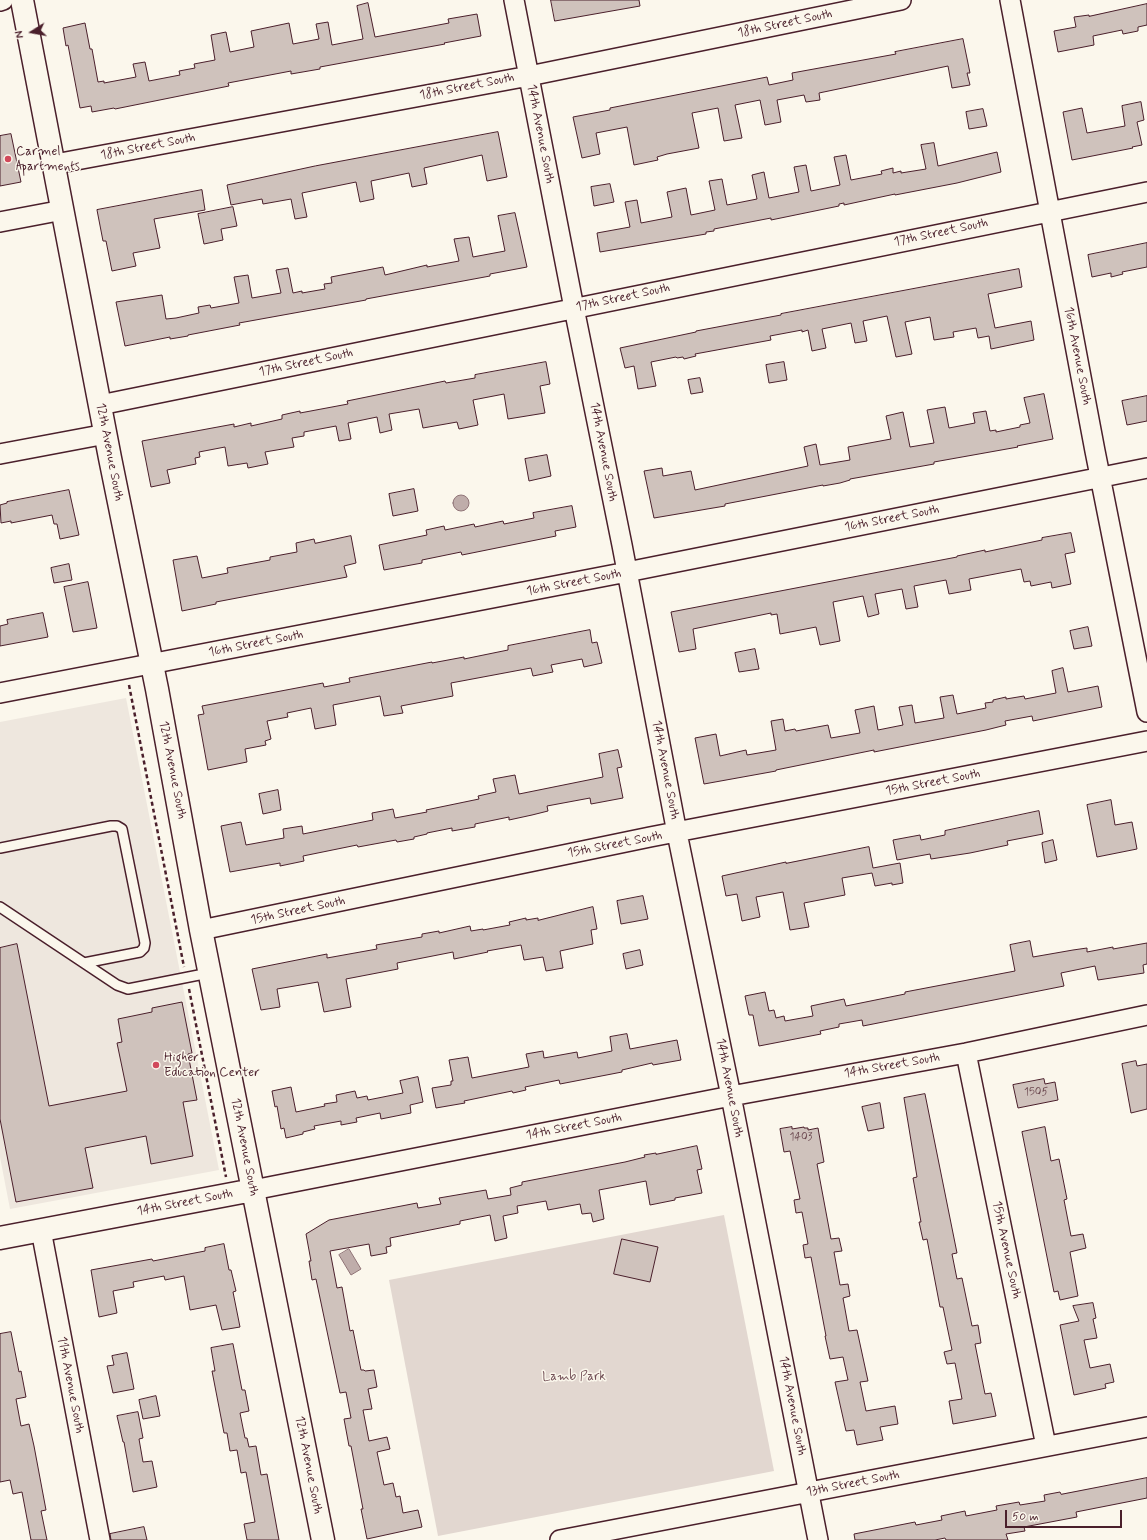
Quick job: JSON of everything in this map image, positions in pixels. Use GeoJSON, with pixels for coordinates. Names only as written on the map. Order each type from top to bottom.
{"type":"FeatureCollection","features":[{"type":"Feature","properties":{"kind":"street","name":"12th Avenue South"},"geometry":{"type":"LineString","coordinates":[[22,0],[55,164],[100,405],[152,664],[201,930],[211,973],[323,1540]]}},
{"type":"Feature","properties":{"kind":"street","name":"14th Avenue South"},"geometry":{"type":"LineString","coordinates":[[514,0],[627,572],[676,833],[731,1096],[818,1540]]}},
{"type":"Feature","properties":{"kind":"street","name":"18th Street South"},"geometry":{"type":"LineString","coordinates":[[55,164],[529,76],[902,0]]}},
{"type":"Feature","properties":{"kind":"street","name":"16th Avenue South"},"geometry":{"type":"LineString","coordinates":[[1010,0],[1100,478],[1147,712]]}},
{"type":"Feature","properties":{"kind":"street","name":"17th Street South"},"geometry":{"type":"LineString","coordinates":[[100,405],[1147,192]]}},
{"type":"Feature","properties":{"kind":"street"},"geometry":{"type":"LineString","coordinates":[[0,222],[63,210]]}},
{"type":"Feature","properties":{"kind":"street"},"geometry":{"type":"LineString","coordinates":[[0,454],[106,434]]}},
{"type":"Feature","properties":{"kind":"street","name":"16th Street South"},"geometry":{"type":"LineString","coordinates":[[0,693],[627,572],[1147,468]]}},
{"type":"Feature","properties":{"kind":"street","name":"15th Street South"},"geometry":{"type":"LineString","coordinates":[[201,930],[676,833],[1147,741]]}},
{"type":"Feature","properties":{"kind":"street","name":"14th Street South"},"geometry":{"type":"LineString","coordinates":[[0,1238],[230,1195],[731,1096],[966,1053],[1147,1014]]}},
{"type":"Feature","properties":{"kind":"street","name":"15th Avenue South"},"geometry":{"type":"LineString","coordinates":[[966,1053],[1046,1446]]}},
{"type":"Feature","properties":{"kind":"street","name":"11th Avenue South"},"geometry":{"type":"LineString","coordinates":[[41,1230],[100,1540]]}},
{"type":"Feature","properties":{"kind":"street","name":"13th Street South"},"geometry":{"type":"LineString","coordinates":[[560,1540],[1147,1427]]}},
{"type":"Feature","properties":{"kind":"lane"},"geometry":{"type":"LineString","coordinates":[[0,848],[111,826],[117,826],[122,829],[145,943],[144,948],[140,952],[84,964]]}},
{"type":"Feature","properties":{"kind":"lane"},"geometry":{"type":"LineString","coordinates":[[0,907],[84,964],[117,985],[128,989],[211,973]]}},
{"type":"Feature","properties":{"kind":"path"},"geometry":{"type":"LineString","coordinates":[[126,669],[230,1195]]}},
{"type":"Feature","properties":{"kind":"shaded area"},"geometry":{"type":"Polygon","coordinates":[[[458,495],[464,495],[469,500],[467,509],[464,511],[458,511],[453,506],[453,500],[458,495]]]}},
{"type":"Feature","properties":{"kind":"shaded area"},"geometry":{"type":"Polygon","coordinates":[[[126,698],[219,1170],[10,1209],[0,1157],[0,722],[126,698]]]}},
{"type":"Feature","properties":{"kind":"shaded area"},"geometry":{"type":"Polygon","coordinates":[[[349,1249],[361,1269],[351,1275],[339,1255],[349,1249]]]}},
{"type":"Feature","properties":{"kind":"green space","name":"Lamb Park"},"geometry":{"type":"Polygon","coordinates":[[[724,1215],[774,1471],[438,1536],[389,1280],[724,1215]]]}},
{"type":"Feature","properties":{"kind":"building"},"geometry":{"type":"Polygon","coordinates":[[[551,0],[639,0],[640,6],[555,21],[551,0]]]}},
{"type":"Feature","properties":{"kind":"building"},"geometry":{"type":"Polygon","coordinates":[[[368,3],[375,37],[449,23],[448,19],[477,14],[481,36],[320,67],[320,69],[291,74],[291,71],[228,83],[229,86],[115,109],[92,112],[91,106],[80,108],[68,45],[66,46],[63,28],[85,23],[90,49],[92,49],[98,82],[104,81],[104,83],[136,77],[133,64],[145,62],[149,81],[180,75],[179,71],[195,68],[194,64],[215,60],[211,35],[226,32],[230,52],[254,47],[251,31],[289,23],[293,44],[319,39],[316,24],[328,22],[332,45],[363,39],[357,6],[368,3]]]}},
{"type":"Feature","properties":{"kind":"building"},"geometry":{"type":"Polygon","coordinates":[[[1147,4],[1147,25],[1138,27],[1138,31],[1123,34],[1122,30],[1093,36],[1094,45],[1058,52],[1054,31],[1076,27],[1074,17],[1089,16],[1147,4]]]}},
{"type":"Feature","properties":{"kind":"building"},"geometry":{"type":"Polygon","coordinates":[[[963,39],[970,73],[967,73],[970,85],[952,88],[948,66],[819,93],[820,100],[806,102],[804,95],[777,100],[781,122],[765,125],[760,100],[735,105],[742,138],[724,141],[718,108],[692,113],[699,148],[667,154],[657,157],[658,160],[634,165],[627,127],[596,133],[600,154],[582,158],[573,117],[610,110],[610,108],[767,77],[769,85],[793,80],[792,73],[896,54],[895,52],[963,39]]]}},
{"type":"Feature","properties":{"kind":"building"},"geometry":{"type":"Polygon","coordinates":[[[1141,102],[1144,120],[1137,122],[1142,145],[1072,160],[1063,112],[1082,108],[1087,133],[1125,126],[1122,106],[1141,102]]]}},
{"type":"Feature","properties":{"kind":"building"},"geometry":{"type":"Polygon","coordinates":[[[983,109],[987,126],[969,129],[966,112],[983,109]]]}},
{"type":"Feature","properties":{"kind":"building"},"geometry":{"type":"Polygon","coordinates":[[[498,132],[507,177],[487,181],[482,155],[424,168],[427,184],[412,187],[409,173],[371,181],[374,199],[360,202],[356,182],[302,193],[307,217],[295,219],[291,199],[263,204],[262,199],[231,205],[227,185],[315,166],[498,132]]]}},
{"type":"Feature","properties":{"kind":"building","name":"Carmel Apartments"},"geometry":{"type":"Polygon","coordinates":[[[11,134],[21,182],[0,186],[0,136],[11,134]]]}},
{"type":"Feature","properties":{"kind":"building"},"geometry":{"type":"Polygon","coordinates":[[[934,143],[938,166],[997,152],[1001,172],[957,183],[844,205],[844,203],[839,204],[839,206],[771,220],[771,218],[714,229],[714,231],[706,232],[706,234],[600,252],[597,233],[630,227],[625,202],[637,200],[641,223],[672,217],[667,192],[686,188],[691,215],[715,210],[709,181],[722,179],[727,205],[757,199],[752,175],[764,172],[769,198],[799,192],[794,167],[806,165],[811,191],[840,185],[834,157],[846,155],[851,180],[882,174],[881,171],[893,168],[893,173],[901,171],[901,173],[926,169],[921,145],[934,143]]]}},
{"type":"Feature","properties":{"kind":"building"},"geometry":{"type":"Polygon","coordinates":[[[610,184],[614,202],[594,206],[591,187],[610,184]]]}},
{"type":"Feature","properties":{"kind":"building"},"geometry":{"type":"Polygon","coordinates":[[[202,190],[205,210],[154,219],[160,248],[133,253],[136,266],[112,271],[106,241],[103,241],[97,210],[202,190]]]}},
{"type":"Feature","properties":{"kind":"building"},"geometry":{"type":"Polygon","coordinates":[[[233,207],[237,226],[221,229],[223,240],[204,244],[198,214],[233,207]]]}},
{"type":"Feature","properties":{"kind":"building"},"geometry":{"type":"Polygon","coordinates":[[[515,213],[527,267],[490,274],[490,276],[239,323],[240,325],[188,336],[170,339],[170,337],[125,346],[116,302],[162,295],[166,319],[176,318],[199,313],[198,307],[210,305],[211,308],[239,303],[234,277],[248,275],[252,298],[281,293],[276,270],[288,268],[293,293],[302,291],[302,293],[325,289],[324,284],[332,283],[331,277],[383,267],[385,275],[427,265],[427,267],[459,261],[454,239],[469,237],[473,257],[505,251],[498,216],[515,213]]]}},
{"type":"Feature","properties":{"kind":"building"},"geometry":{"type":"Polygon","coordinates":[[[1147,243],[1147,267],[1122,272],[1123,274],[1111,277],[1111,273],[1092,277],[1088,255],[1147,243]]]}},
{"type":"Feature","properties":{"kind":"building"},"geometry":{"type":"Polygon","coordinates":[[[1019,269],[1022,287],[988,294],[995,328],[1031,321],[1034,340],[991,349],[989,336],[978,338],[976,328],[953,332],[954,337],[934,340],[930,317],[905,322],[912,354],[896,357],[887,316],[863,321],[867,341],[855,343],[851,323],[822,329],[826,348],[812,351],[808,330],[802,332],[802,330],[770,336],[771,340],[695,354],[696,356],[684,359],[683,357],[676,357],[651,362],[656,386],[638,389],[634,366],[625,368],[620,348],[781,314],[1019,269]]]}},
{"type":"Feature","properties":{"kind":"building"},"geometry":{"type":"Polygon","coordinates":[[[546,362],[550,384],[540,386],[545,413],[508,419],[504,394],[473,400],[478,425],[459,429],[457,422],[423,428],[419,409],[389,414],[392,430],[380,433],[377,417],[348,423],[351,439],[339,441],[336,426],[304,432],[304,436],[292,438],[294,447],[265,452],[268,464],[248,468],[247,463],[228,466],[225,447],[199,452],[200,457],[195,458],[196,464],[167,470],[170,483],[151,487],[142,441],[234,424],[234,427],[251,423],[251,426],[282,419],[282,415],[300,411],[300,413],[348,404],[347,401],[445,381],[446,383],[475,378],[475,375],[546,362]]]}},
{"type":"Feature","properties":{"kind":"building"},"geometry":{"type":"Polygon","coordinates":[[[784,362],[787,380],[769,383],[766,365],[784,362]]]}},
{"type":"Feature","properties":{"kind":"building"},"geometry":{"type":"Polygon","coordinates":[[[700,378],[703,392],[691,394],[688,380],[700,378]]]}},
{"type":"Feature","properties":{"kind":"building"},"geometry":{"type":"Polygon","coordinates":[[[1044,394],[1053,439],[1017,446],[1018,447],[934,462],[934,464],[850,479],[840,483],[725,504],[725,506],[654,518],[644,471],[662,468],[663,476],[691,471],[695,490],[808,466],[804,447],[816,444],[820,465],[850,460],[848,447],[891,439],[886,416],[903,412],[910,447],[934,443],[927,410],[945,407],[949,428],[975,423],[973,413],[986,411],[990,431],[996,430],[996,432],[1020,427],[1020,425],[1030,423],[1024,398],[1044,394]]]}},
{"type":"Feature","properties":{"kind":"building"},"geometry":{"type":"Polygon","coordinates":[[[1147,396],[1147,421],[1127,425],[1122,401],[1147,396]]]}},
{"type":"Feature","properties":{"kind":"building"},"geometry":{"type":"Polygon","coordinates":[[[547,455],[551,476],[529,481],[525,459],[547,455]]]}},
{"type":"Feature","properties":{"kind":"building"},"geometry":{"type":"Polygon","coordinates":[[[414,489],[418,511],[393,516],[389,494],[414,489]]]}},
{"type":"Feature","properties":{"kind":"building"},"geometry":{"type":"Polygon","coordinates":[[[69,490],[79,535],[60,539],[57,524],[54,524],[52,515],[11,523],[11,521],[1,523],[0,505],[7,502],[69,490]]]}},
{"type":"Feature","properties":{"kind":"building"},"geometry":{"type":"Polygon","coordinates":[[[572,506],[576,527],[555,531],[556,536],[462,555],[461,552],[422,560],[422,563],[384,570],[379,545],[427,535],[426,530],[444,526],[445,530],[474,524],[475,527],[503,521],[504,524],[534,518],[533,513],[572,506]]]}},
{"type":"Feature","properties":{"kind":"building"},"geometry":{"type":"Polygon","coordinates":[[[1071,533],[1075,552],[1065,554],[1071,584],[1052,588],[1051,582],[1031,586],[1030,581],[1024,582],[1021,569],[969,579],[971,590],[949,594],[946,580],[914,586],[918,607],[906,609],[902,589],[875,594],[879,614],[868,617],[863,596],[833,602],[840,641],[820,645],[816,627],[780,634],[777,614],[771,615],[771,613],[693,629],[696,649],[679,652],[671,612],[957,557],[985,550],[985,552],[1042,540],[1042,538],[1071,533]]]}},
{"type":"Feature","properties":{"kind":"building"},"geometry":{"type":"Polygon","coordinates":[[[351,536],[356,563],[344,566],[347,577],[216,602],[216,604],[182,611],[173,560],[197,556],[202,578],[228,573],[227,568],[270,560],[270,557],[297,552],[296,543],[314,539],[315,543],[351,536]]]}},
{"type":"Feature","properties":{"kind":"building"},"geometry":{"type":"Polygon","coordinates":[[[69,564],[72,580],[54,583],[51,568],[69,564]]]}},
{"type":"Feature","properties":{"kind":"building"},"geometry":{"type":"Polygon","coordinates":[[[88,582],[97,628],[73,632],[64,587],[88,582]]]}},
{"type":"Feature","properties":{"kind":"building"},"geometry":{"type":"Polygon","coordinates":[[[43,613],[48,637],[0,646],[0,626],[8,624],[7,620],[43,613]]]}},
{"type":"Feature","properties":{"kind":"building"},"geometry":{"type":"Polygon","coordinates":[[[1088,627],[1092,646],[1074,649],[1070,631],[1088,627]]]}},
{"type":"Feature","properties":{"kind":"building"},"geometry":{"type":"Polygon","coordinates":[[[590,630],[592,643],[597,642],[602,663],[584,667],[582,659],[551,665],[553,672],[533,676],[531,668],[451,683],[453,696],[401,706],[403,713],[384,716],[380,696],[333,705],[336,725],[315,729],[311,708],[287,713],[288,717],[267,721],[271,739],[265,741],[266,745],[245,749],[247,762],[208,770],[198,715],[204,714],[202,706],[323,683],[324,687],[350,682],[349,678],[432,662],[464,657],[464,659],[508,650],[508,646],[590,630]]]}},
{"type":"Feature","properties":{"kind":"building"},"geometry":{"type":"Polygon","coordinates":[[[755,649],[759,669],[739,672],[735,653],[755,649]]]}},
{"type":"Feature","properties":{"kind":"building"},"geometry":{"type":"Polygon","coordinates":[[[1063,668],[1068,692],[1098,686],[1102,707],[1033,721],[1032,716],[1005,721],[1006,725],[986,730],[874,752],[874,750],[776,771],[704,784],[695,738],[716,734],[720,756],[746,750],[747,755],[776,750],[771,721],[783,719],[785,731],[795,729],[796,731],[828,725],[831,738],[860,733],[855,710],[874,706],[878,730],[903,725],[899,707],[912,705],[915,723],[944,718],[940,697],[953,695],[957,714],[986,708],[985,703],[993,702],[993,700],[1006,697],[1006,699],[1024,696],[1025,699],[1056,693],[1052,671],[1063,668]]]}},
{"type":"Feature","properties":{"kind":"building"},"geometry":{"type":"Polygon","coordinates":[[[618,750],[622,767],[617,768],[623,798],[591,804],[590,798],[547,806],[548,811],[509,820],[509,817],[475,824],[475,827],[452,831],[452,828],[427,833],[414,837],[414,839],[397,842],[396,840],[358,847],[357,845],[303,856],[304,861],[280,866],[280,863],[230,872],[221,826],[241,822],[246,845],[284,838],[283,829],[302,826],[303,834],[373,820],[372,813],[393,809],[395,818],[427,812],[426,810],[479,799],[478,796],[496,792],[493,779],[515,775],[519,794],[603,777],[599,754],[618,750]]]}},
{"type":"Feature","properties":{"kind":"building"},"geometry":{"type":"Polygon","coordinates":[[[278,790],[281,810],[263,814],[259,794],[278,790]]]}},
{"type":"Feature","properties":{"kind":"building"},"geometry":{"type":"Polygon","coordinates":[[[1111,800],[1115,825],[1132,822],[1137,849],[1097,857],[1087,805],[1111,800]]]}},
{"type":"Feature","properties":{"kind":"building"},"geometry":{"type":"Polygon","coordinates":[[[1039,811],[1043,834],[1007,841],[1008,845],[970,853],[931,859],[930,854],[897,860],[893,840],[920,835],[921,840],[945,835],[945,831],[1039,811]]]}},
{"type":"Feature","properties":{"kind":"building"},"geometry":{"type":"Polygon","coordinates":[[[1053,840],[1057,860],[1045,863],[1042,843],[1053,840]]]}},
{"type":"Feature","properties":{"kind":"building"},"geometry":{"type":"Polygon","coordinates":[[[869,847],[873,868],[900,863],[903,883],[875,886],[872,873],[842,878],[845,895],[804,903],[809,927],[790,930],[783,892],[756,897],[760,917],[742,921],[737,894],[726,896],[722,876],[786,862],[869,847]]]}},
{"type":"Feature","properties":{"kind":"building"},"geometry":{"type":"Polygon","coordinates":[[[643,896],[648,919],[621,924],[617,901],[643,896]]]}},
{"type":"Feature","properties":{"kind":"building"},"geometry":{"type":"Polygon","coordinates":[[[593,907],[597,929],[591,930],[593,944],[560,951],[563,968],[546,971],[543,957],[524,960],[521,945],[454,959],[453,952],[397,963],[398,969],[346,979],[351,1007],[324,1012],[318,982],[277,989],[280,1007],[261,1010],[252,969],[327,954],[327,958],[377,949],[376,945],[422,937],[422,934],[439,931],[439,933],[470,926],[471,931],[483,930],[510,925],[509,922],[526,918],[526,920],[538,918],[538,920],[593,907]]]}},
{"type":"Feature","properties":{"kind":"building"},"geometry":{"type":"Polygon","coordinates":[[[1030,941],[1033,957],[1087,948],[1087,952],[1147,943],[1147,964],[1143,965],[1144,973],[1098,980],[1095,966],[1061,973],[1064,986],[863,1026],[862,1020],[839,1024],[839,1027],[820,1031],[821,1034],[759,1046],[753,1015],[749,1015],[745,996],[765,992],[769,1011],[774,1010],[776,1018],[784,1016],[785,1021],[813,1016],[811,1006],[844,999],[846,1006],[905,994],[905,992],[1015,971],[1010,945],[1030,941]]]}},
{"type":"Feature","properties":{"kind":"building","name":"Higher Education Center"},"geometry":{"type":"Polygon","coordinates":[[[17,944],[49,1106],[127,1091],[117,1043],[122,1042],[118,1019],[152,1012],[152,1008],[182,1002],[192,1053],[188,1054],[197,1100],[183,1102],[193,1156],[151,1164],[146,1136],[85,1148],[93,1188],[16,1202],[0,1119],[0,948],[17,944]]]}},
{"type":"Feature","properties":{"kind":"building"},"geometry":{"type":"Polygon","coordinates":[[[640,950],[643,965],[626,969],[623,954],[640,950]]]}},
{"type":"Feature","properties":{"kind":"building"},"geometry":{"type":"Polygon","coordinates":[[[627,1034],[630,1049],[677,1040],[681,1060],[653,1065],[652,1063],[622,1070],[622,1072],[560,1084],[559,1080],[525,1087],[526,1090],[513,1093],[512,1091],[464,1101],[465,1103],[436,1108],[432,1088],[451,1085],[451,1081],[453,1081],[449,1060],[468,1057],[472,1078],[529,1067],[526,1054],[543,1051],[544,1058],[577,1052],[578,1058],[612,1051],[610,1037],[627,1034]]]}},
{"type":"Feature","properties":{"kind":"building"},"geometry":{"type":"Polygon","coordinates":[[[1136,1061],[1137,1066],[1147,1064],[1147,1109],[1131,1113],[1122,1064],[1136,1061]]]}},
{"type":"Feature","properties":{"kind":"building"},"geometry":{"type":"Polygon","coordinates":[[[418,1077],[423,1102],[410,1105],[411,1113],[381,1119],[380,1113],[356,1118],[357,1122],[341,1125],[341,1121],[314,1126],[315,1129],[303,1132],[303,1134],[286,1138],[284,1128],[281,1129],[277,1106],[275,1107],[272,1091],[291,1087],[296,1112],[337,1102],[336,1095],[355,1091],[357,1098],[367,1096],[368,1100],[403,1093],[400,1081],[418,1077]]]}},
{"type":"Feature","properties":{"kind":"building"},"geometry":{"type":"Polygon","coordinates":[[[1044,1079],[1045,1084],[1055,1082],[1058,1100],[1018,1108],[1013,1085],[1044,1079]]]}},
{"type":"Feature","properties":{"kind":"building"},"geometry":{"type":"Polygon","coordinates":[[[925,1094],[957,1253],[952,1254],[957,1279],[962,1278],[972,1326],[978,1325],[981,1343],[975,1344],[985,1394],[991,1393],[996,1416],[953,1424],[949,1401],[962,1399],[955,1363],[947,1364],[944,1352],[952,1350],[943,1307],[940,1307],[927,1239],[923,1240],[919,1222],[921,1222],[913,1178],[917,1177],[904,1098],[925,1094]]]}},
{"type":"Feature","properties":{"kind":"building"},"geometry":{"type":"Polygon","coordinates":[[[880,1103],[884,1128],[868,1131],[862,1107],[880,1103]]]}},
{"type":"Feature","properties":{"kind":"building"},"geometry":{"type":"Polygon","coordinates":[[[792,1127],[792,1129],[804,1127],[808,1128],[808,1130],[818,1128],[824,1162],[817,1164],[831,1239],[839,1238],[842,1251],[834,1252],[840,1285],[848,1284],[850,1296],[843,1298],[849,1331],[857,1330],[868,1381],[860,1382],[866,1411],[895,1406],[898,1424],[880,1427],[883,1440],[857,1445],[854,1430],[846,1431],[835,1382],[848,1380],[843,1357],[830,1359],[811,1257],[805,1258],[803,1245],[808,1244],[802,1212],[796,1213],[794,1200],[800,1199],[790,1151],[784,1152],[780,1129],[792,1127]]]}},
{"type":"Feature","properties":{"kind":"building"},"geometry":{"type":"Polygon","coordinates":[[[1045,1127],[1051,1161],[1059,1159],[1067,1199],[1064,1200],[1071,1236],[1083,1234],[1086,1248],[1070,1252],[1078,1296],[1060,1300],[1058,1291],[1054,1292],[1022,1132],[1045,1127]]]}},
{"type":"Feature","properties":{"kind":"building"},"geometry":{"type":"Polygon","coordinates":[[[697,1146],[702,1169],[697,1170],[702,1193],[650,1205],[646,1181],[599,1190],[604,1219],[593,1222],[591,1213],[582,1214],[580,1204],[548,1210],[546,1201],[517,1206],[518,1213],[503,1216],[507,1238],[495,1241],[490,1215],[460,1221],[460,1224],[390,1238],[391,1246],[386,1247],[387,1253],[371,1256],[369,1244],[330,1251],[337,1288],[342,1287],[350,1331],[353,1330],[361,1370],[374,1370],[377,1387],[368,1389],[372,1409],[363,1410],[369,1441],[387,1437],[390,1449],[377,1452],[384,1485],[393,1483],[396,1497],[400,1496],[403,1513],[418,1510],[422,1527],[367,1539],[351,1446],[349,1446],[344,1419],[351,1418],[346,1392],[340,1393],[316,1279],[312,1280],[309,1261],[311,1261],[306,1234],[329,1220],[417,1203],[418,1208],[441,1204],[439,1198],[486,1190],[488,1199],[511,1195],[510,1188],[522,1185],[522,1182],[625,1162],[645,1157],[644,1155],[697,1146]]]}},
{"type":"Feature","properties":{"kind":"building"},"geometry":{"type":"Polygon","coordinates":[[[622,1239],[658,1247],[650,1282],[614,1274],[622,1239]]]}},
{"type":"Feature","properties":{"kind":"building"},"geometry":{"type":"Polygon","coordinates":[[[224,1244],[229,1270],[231,1270],[236,1291],[233,1292],[240,1327],[222,1330],[216,1305],[190,1310],[184,1276],[165,1280],[164,1276],[133,1282],[134,1287],[113,1291],[117,1313],[99,1317],[91,1270],[152,1259],[153,1261],[205,1251],[205,1248],[224,1244]]]}},
{"type":"Feature","properties":{"kind":"building"},"geometry":{"type":"Polygon","coordinates":[[[1093,1303],[1096,1318],[1093,1319],[1097,1338],[1084,1340],[1090,1368],[1110,1364],[1114,1382],[1105,1384],[1106,1388],[1074,1395],[1060,1325],[1079,1321],[1073,1306],[1093,1303]]]}},
{"type":"Feature","properties":{"kind":"building"},"geometry":{"type":"Polygon","coordinates":[[[11,1332],[26,1397],[16,1399],[21,1426],[29,1424],[34,1446],[46,1510],[41,1511],[47,1540],[31,1540],[22,1492],[13,1494],[10,1480],[0,1482],[0,1334],[11,1332]]]}},
{"type":"Feature","properties":{"kind":"building"},"geometry":{"type":"Polygon","coordinates":[[[233,1344],[242,1390],[245,1390],[249,1411],[240,1413],[245,1438],[247,1438],[249,1447],[256,1446],[261,1475],[267,1474],[279,1540],[247,1540],[244,1524],[255,1522],[246,1472],[241,1473],[237,1450],[230,1451],[227,1433],[224,1433],[212,1371],[215,1371],[211,1348],[233,1344]]]}},
{"type":"Feature","properties":{"kind":"building"},"geometry":{"type":"Polygon","coordinates":[[[127,1353],[134,1389],[113,1393],[107,1366],[114,1365],[112,1356],[127,1353]]]}},
{"type":"Feature","properties":{"kind":"building"},"geometry":{"type":"Polygon","coordinates":[[[156,1396],[160,1416],[143,1419],[139,1400],[156,1396]]]}},
{"type":"Feature","properties":{"kind":"building"},"geometry":{"type":"Polygon","coordinates":[[[138,1412],[143,1438],[139,1439],[143,1462],[152,1461],[157,1487],[133,1492],[124,1442],[117,1416],[138,1412]]]}},
{"type":"Feature","properties":{"kind":"building"},"geometry":{"type":"Polygon","coordinates":[[[1147,1478],[1147,1498],[1076,1512],[1077,1517],[1024,1527],[1025,1531],[1006,1534],[1008,1540],[946,1540],[945,1538],[935,1540],[855,1540],[854,1534],[915,1522],[916,1525],[942,1520],[941,1516],[965,1511],[966,1516],[997,1510],[996,1506],[1019,1502],[1020,1505],[1045,1501],[1044,1495],[1060,1492],[1061,1494],[1147,1478]]]}},
{"type":"Feature","properties":{"kind":"building"},"geometry":{"type":"Polygon","coordinates":[[[144,1527],[147,1540],[111,1540],[110,1534],[144,1527]]]}},
{"type":"Feature","properties":{"kind":"place","name":"Carmel Apartments"},"geometry":{"type":"Point","coordinates":[8,159]}},
{"type":"Feature","properties":{"kind":"place","name":"Higher Education Center"},"geometry":{"type":"Point","coordinates":[156,1065]}}]}
